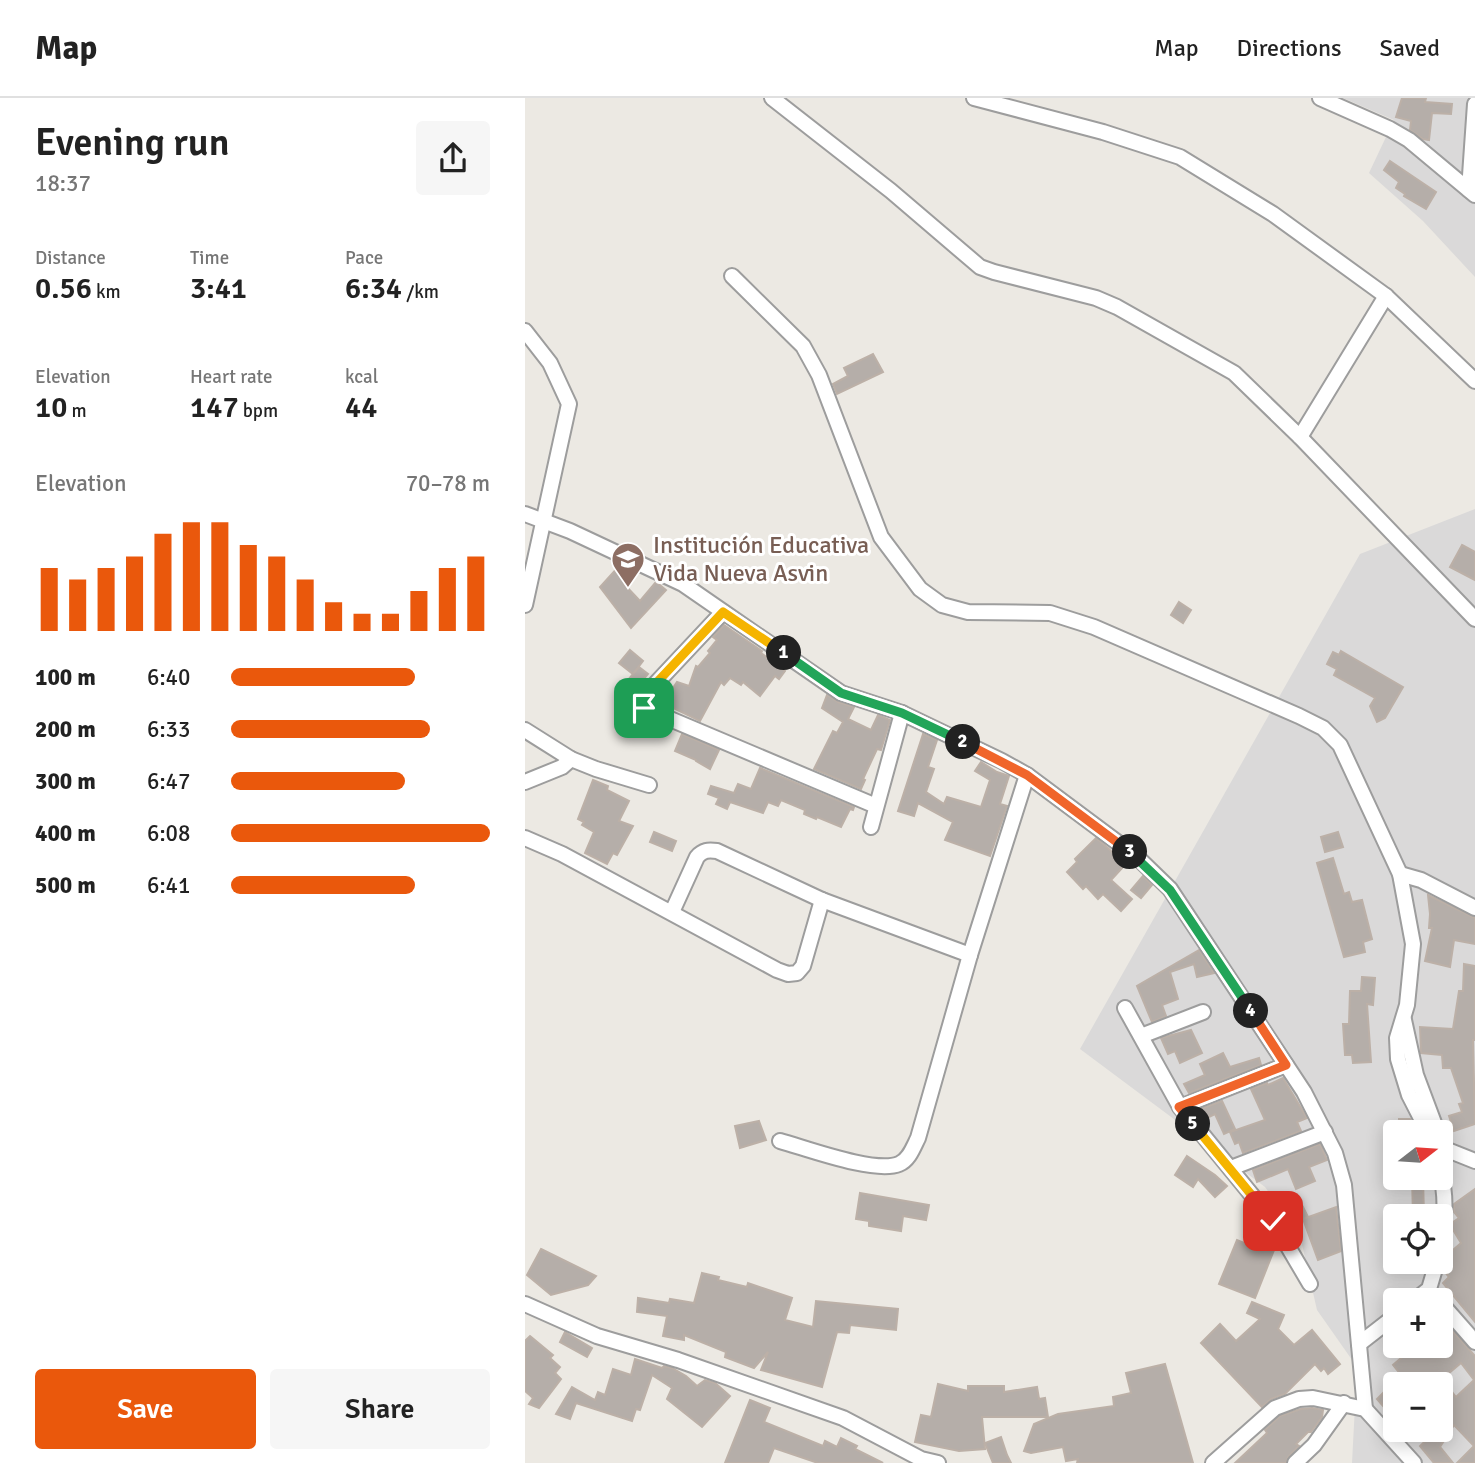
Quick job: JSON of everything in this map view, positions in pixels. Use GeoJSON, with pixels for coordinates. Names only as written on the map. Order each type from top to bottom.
{"type":"FeatureCollection","features":[{"type":"Feature","properties":{"kind":"street"},"geometry":{"type":"LineString","coordinates":[[772,98],[891,191],[980,267],[1097,298],[1234,373],[1300,437],[1475,619]]}},
{"type":"Feature","properties":{"kind":"street"},"geometry":{"type":"LineString","coordinates":[[974,98],[1103,132],[1180,157],[1273,214],[1385,296],[1475,380]]}},
{"type":"Feature","properties":{"kind":"street"},"geometry":{"type":"LineString","coordinates":[[1320,98],[1409,140],[1472,193]]}},
{"type":"Feature","properties":{"kind":"street"},"geometry":{"type":"LineString","coordinates":[[1472,193],[1475,104]]}},
{"type":"Feature","properties":{"kind":"street"},"geometry":{"type":"LineString","coordinates":[[732,276],[803,346],[819,375],[881,537],[920,589],[943,605],[968,612],[1050,613],[1094,627],[1299,716],[1323,728],[1341,745],[1400,874],[1413,944],[1407,1005],[1397,1038],[1398,1059],[1409,1095],[1421,1120]]}},
{"type":"Feature","properties":{"kind":"street"},"geometry":{"type":"LineString","coordinates":[[1300,437],[1385,296]]}},
{"type":"Feature","properties":{"kind":"street"},"geometry":{"type":"LineString","coordinates":[[525,331],[550,363],[569,404],[525,605]]}},
{"type":"Feature","properties":{"kind":"street"},"geometry":{"type":"LineString","coordinates":[[525,514],[570,531],[684,584],[841,693],[902,713],[1027,775],[1137,857],[1170,890],[1304,1092],[1335,1153],[1344,1185],[1365,1409]]}},
{"type":"Feature","properties":{"kind":"street"},"geometry":{"type":"LineString","coordinates":[[723,612],[646,694],[642,702],[644,708],[876,806]]}},
{"type":"Feature","properties":{"kind":"street"},"geometry":{"type":"LineString","coordinates":[[871,827],[902,713]]}},
{"type":"Feature","properties":{"kind":"street"},"geometry":{"type":"LineString","coordinates":[[525,730],[571,758],[596,769],[649,785]]}},
{"type":"Feature","properties":{"kind":"street"},"geometry":{"type":"LineString","coordinates":[[525,782],[562,767],[571,758]]}},
{"type":"Feature","properties":{"kind":"street"},"geometry":{"type":"LineString","coordinates":[[780,1141],[864,1165],[898,1165],[908,1157],[918,1138],[970,955],[1027,775]]}},
{"type":"Feature","properties":{"kind":"street"},"geometry":{"type":"LineString","coordinates":[[525,838],[562,854],[788,974],[797,973],[803,967],[821,900]]}},
{"type":"Feature","properties":{"kind":"street"},"geometry":{"type":"LineString","coordinates":[[672,912],[697,857],[702,852],[716,851],[821,900],[970,955]]}},
{"type":"Feature","properties":{"kind":"street"},"geometry":{"type":"LineString","coordinates":[[1400,874],[1421,880],[1475,908]]}},
{"type":"Feature","properties":{"kind":"street"},"geometry":{"type":"LineString","coordinates":[[1125,1008],[1179,1107],[1273,1221],[1310,1284]]}},
{"type":"Feature","properties":{"kind":"street"},"geometry":{"type":"LineString","coordinates":[[1142,1036],[1203,1012]]}},
{"type":"Feature","properties":{"kind":"street"},"geometry":{"type":"LineString","coordinates":[[1403,1020],[1416,1075],[1433,1120]]}},
{"type":"Feature","properties":{"kind":"street"},"geometry":{"type":"LineString","coordinates":[[1179,1107],[1286,1065]]}},
{"type":"Feature","properties":{"kind":"street"},"geometry":{"type":"LineString","coordinates":[[1231,1168],[1325,1132]]}},
{"type":"Feature","properties":{"kind":"street"},"geometry":{"type":"LineString","coordinates":[[1453,1152],[1475,1161]]}},
{"type":"Feature","properties":{"kind":"street"},"geometry":{"type":"LineString","coordinates":[[525,1304],[597,1336],[678,1360],[843,1418],[922,1458],[939,1463]]}},
{"type":"Feature","properties":{"kind":"street"},"geometry":{"type":"LineString","coordinates":[[1453,1317],[1475,1342]]}},
{"type":"Feature","properties":{"kind":"street"},"geometry":{"type":"LineString","coordinates":[[1359,1344],[1383,1325]]}},
{"type":"Feature","properties":{"kind":"street"},"geometry":{"type":"LineString","coordinates":[[1213,1463],[1275,1408],[1299,1399],[1313,1398],[1365,1409],[1414,1463]]}},
{"type":"Feature","properties":{"kind":"street"},"geometry":{"type":"LineString","coordinates":[[1295,1463],[1314,1445],[1344,1403]]}},
{"type":"Feature","properties":{"kind":"shaded area"},"geometry":{"type":"Polygon","coordinates":[[[1343,98],[1475,98],[1475,277],[1423,221],[1369,173],[1394,120],[1343,98]]]}},
{"type":"Feature","properties":{"kind":"shaded area"},"geometry":{"type":"Polygon","coordinates":[[[1475,509],[1475,1463],[1352,1463],[1357,1367],[1317,1310],[1301,1240],[1265,1187],[1080,1049],[1360,554],[1475,509]]]}},
{"type":"Feature","properties":{"kind":"building"},"geometry":{"type":"Polygon","coordinates":[[[1402,98],[1426,98],[1425,102],[1452,104],[1451,114],[1432,113],[1429,140],[1423,139],[1410,130],[1411,121],[1396,117],[1402,98]]]}},
{"type":"Feature","properties":{"kind":"building"},"geometry":{"type":"Polygon","coordinates":[[[1390,161],[1436,192],[1426,209],[1396,188],[1399,182],[1384,170],[1390,161]]]}},
{"type":"Feature","properties":{"kind":"building"},"geometry":{"type":"Polygon","coordinates":[[[873,354],[883,372],[837,394],[833,384],[848,376],[844,368],[873,354]]]}},
{"type":"Feature","properties":{"kind":"building"},"geometry":{"type":"Polygon","coordinates":[[[1462,545],[1475,552],[1475,580],[1450,567],[1462,545]]]}},
{"type":"Feature","properties":{"kind":"building"},"geometry":{"type":"Polygon","coordinates":[[[620,565],[632,572],[624,584],[640,601],[656,582],[666,590],[631,628],[600,587],[620,565]]]}},
{"type":"Feature","properties":{"kind":"building"},"geometry":{"type":"Polygon","coordinates":[[[1179,602],[1191,610],[1183,623],[1171,615],[1179,602]]]}},
{"type":"Feature","properties":{"kind":"building"},"geometry":{"type":"Polygon","coordinates":[[[724,625],[762,651],[761,653],[785,671],[779,679],[775,676],[760,696],[743,682],[741,685],[730,678],[724,685],[721,682],[700,721],[663,703],[677,682],[689,686],[696,666],[710,653],[708,651],[717,640],[713,637],[724,625]]]}},
{"type":"Feature","properties":{"kind":"building"},"geometry":{"type":"Polygon","coordinates":[[[630,650],[643,661],[633,674],[619,663],[630,650]]]}},
{"type":"Feature","properties":{"kind":"building"},"geometry":{"type":"Polygon","coordinates":[[[1341,651],[1403,687],[1385,718],[1377,722],[1370,706],[1375,698],[1334,675],[1337,669],[1327,664],[1333,652],[1339,655],[1341,651]]]}},
{"type":"Feature","properties":{"kind":"building"},"geometry":{"type":"Polygon","coordinates":[[[639,667],[648,674],[631,694],[622,687],[639,667]]]}},
{"type":"Feature","properties":{"kind":"building"},"geometry":{"type":"Polygon","coordinates":[[[827,695],[854,707],[848,719],[871,730],[878,715],[890,720],[881,750],[877,749],[861,789],[814,769],[833,731],[837,733],[843,722],[822,708],[827,695]]]}},
{"type":"Feature","properties":{"kind":"building"},"geometry":{"type":"Polygon","coordinates":[[[682,734],[719,750],[710,769],[675,751],[682,734]]]}},
{"type":"Feature","properties":{"kind":"building"},"geometry":{"type":"Polygon","coordinates":[[[923,734],[937,740],[928,767],[934,769],[926,792],[944,804],[947,797],[981,807],[990,780],[975,771],[981,762],[1009,776],[1000,804],[1007,806],[990,856],[945,840],[953,822],[918,803],[914,816],[898,811],[923,734]]]}},
{"type":"Feature","properties":{"kind":"building"},"geometry":{"type":"Polygon","coordinates":[[[760,768],[854,807],[853,810],[850,809],[841,827],[804,814],[805,810],[781,800],[778,806],[768,802],[763,813],[730,802],[727,809],[716,804],[719,798],[708,794],[711,786],[734,793],[738,784],[751,789],[760,768]]]}},
{"type":"Feature","properties":{"kind":"building"},"geometry":{"type":"Polygon","coordinates":[[[593,780],[608,786],[607,790],[629,801],[619,821],[633,826],[617,855],[613,853],[607,864],[585,853],[594,832],[582,825],[584,822],[578,819],[593,780]]]}},
{"type":"Feature","properties":{"kind":"building"},"geometry":{"type":"Polygon","coordinates":[[[654,832],[676,841],[672,851],[650,842],[654,832]]]}},
{"type":"Feature","properties":{"kind":"building"},"geometry":{"type":"Polygon","coordinates":[[[1338,832],[1343,847],[1325,852],[1321,837],[1338,832]]]}},
{"type":"Feature","properties":{"kind":"building"},"geometry":{"type":"Polygon","coordinates":[[[1096,838],[1116,856],[1114,858],[1123,867],[1111,880],[1132,899],[1121,911],[1103,894],[1098,899],[1086,886],[1083,889],[1067,872],[1077,862],[1075,859],[1096,838]]]}},
{"type":"Feature","properties":{"kind":"building"},"geometry":{"type":"Polygon","coordinates":[[[1333,858],[1344,894],[1349,892],[1352,902],[1362,900],[1372,939],[1363,942],[1365,952],[1344,957],[1317,863],[1333,858]]]}},
{"type":"Feature","properties":{"kind":"building"},"geometry":{"type":"Polygon","coordinates":[[[1143,876],[1152,885],[1141,898],[1131,890],[1143,876]]]}},
{"type":"Feature","properties":{"kind":"building"},"geometry":{"type":"Polygon","coordinates":[[[1428,895],[1475,918],[1475,944],[1454,940],[1450,967],[1425,961],[1432,928],[1429,928],[1428,895]]]}},
{"type":"Feature","properties":{"kind":"building"},"geometry":{"type":"Polygon","coordinates":[[[1199,950],[1214,973],[1197,977],[1194,964],[1170,972],[1178,999],[1162,1005],[1166,1016],[1152,1022],[1137,986],[1199,950]]]}},
{"type":"Feature","properties":{"kind":"building"},"geometry":{"type":"Polygon","coordinates":[[[1464,964],[1475,966],[1475,1124],[1454,1131],[1453,1120],[1449,1116],[1462,1112],[1459,1104],[1463,1103],[1451,1068],[1443,1068],[1442,1055],[1421,1053],[1420,1027],[1453,1029],[1459,991],[1463,991],[1464,964]]]}},
{"type":"Feature","properties":{"kind":"building"},"geometry":{"type":"Polygon","coordinates":[[[1362,977],[1375,978],[1373,1005],[1367,1004],[1371,1062],[1353,1063],[1352,1055],[1345,1055],[1343,1024],[1349,1024],[1350,991],[1361,991],[1362,977]]]}},
{"type":"Feature","properties":{"kind":"building"},"geometry":{"type":"Polygon","coordinates":[[[1191,1030],[1202,1053],[1180,1063],[1175,1051],[1168,1054],[1161,1038],[1191,1030]]]}},
{"type":"Feature","properties":{"kind":"building"},"geometry":{"type":"Polygon","coordinates":[[[1223,1053],[1230,1067],[1259,1058],[1261,1065],[1189,1093],[1184,1084],[1205,1075],[1200,1064],[1223,1053]]]}},
{"type":"Feature","properties":{"kind":"building"},"geometry":{"type":"Polygon","coordinates":[[[1283,1078],[1307,1118],[1297,1122],[1301,1131],[1243,1153],[1239,1142],[1235,1144],[1230,1132],[1265,1120],[1251,1089],[1283,1078]]]}},
{"type":"Feature","properties":{"kind":"building"},"geometry":{"type":"Polygon","coordinates":[[[1222,1101],[1235,1129],[1224,1134],[1215,1114],[1203,1120],[1198,1110],[1222,1101]]]}},
{"type":"Feature","properties":{"kind":"building"},"geometry":{"type":"Polygon","coordinates":[[[759,1121],[766,1140],[740,1148],[735,1126],[759,1121]]]}},
{"type":"Feature","properties":{"kind":"building"},"geometry":{"type":"Polygon","coordinates":[[[1320,1144],[1327,1160],[1309,1167],[1315,1181],[1296,1189],[1288,1169],[1257,1182],[1253,1170],[1320,1144]]]}},
{"type":"Feature","properties":{"kind":"building"},"geometry":{"type":"Polygon","coordinates":[[[1187,1156],[1227,1186],[1215,1197],[1198,1179],[1193,1187],[1175,1175],[1187,1156]]]}},
{"type":"Feature","properties":{"kind":"building"},"geometry":{"type":"Polygon","coordinates":[[[1475,1189],[1475,1322],[1453,1295],[1453,1288],[1447,1288],[1443,1283],[1449,1277],[1446,1274],[1453,1274],[1453,1250],[1461,1243],[1453,1230],[1453,1222],[1459,1218],[1454,1212],[1454,1204],[1475,1189]]]}},
{"type":"Feature","properties":{"kind":"building"},"geometry":{"type":"Polygon","coordinates":[[[1412,1190],[1423,1190],[1424,1204],[1413,1204],[1412,1190]]]}},
{"type":"Feature","properties":{"kind":"building"},"geometry":{"type":"Polygon","coordinates":[[[860,1193],[929,1205],[926,1220],[903,1216],[901,1231],[869,1226],[869,1221],[856,1219],[860,1193]]]}},
{"type":"Feature","properties":{"kind":"building"},"geometry":{"type":"Polygon","coordinates":[[[1303,1207],[1308,1217],[1288,1228],[1283,1218],[1303,1207]]]}},
{"type":"Feature","properties":{"kind":"building"},"geometry":{"type":"Polygon","coordinates":[[[1336,1207],[1341,1251],[1318,1260],[1303,1219],[1336,1207]]]}},
{"type":"Feature","properties":{"kind":"building"},"geometry":{"type":"Polygon","coordinates":[[[1263,1229],[1268,1231],[1276,1245],[1255,1298],[1219,1284],[1237,1240],[1249,1245],[1253,1237],[1259,1239],[1263,1229]]]}},
{"type":"Feature","properties":{"kind":"building"},"geometry":{"type":"Polygon","coordinates":[[[541,1249],[596,1276],[588,1285],[551,1295],[527,1275],[541,1249]]]}},
{"type":"Feature","properties":{"kind":"building"},"geometry":{"type":"Polygon","coordinates":[[[702,1273],[747,1287],[748,1283],[792,1298],[785,1320],[813,1327],[816,1301],[898,1309],[896,1330],[850,1325],[849,1333],[837,1332],[822,1387],[761,1370],[768,1352],[754,1368],[725,1357],[726,1352],[684,1335],[684,1340],[663,1336],[667,1316],[637,1312],[638,1298],[669,1303],[670,1299],[694,1303],[702,1273]]]}},
{"type":"Feature","properties":{"kind":"building"},"geometry":{"type":"Polygon","coordinates":[[[1252,1302],[1284,1315],[1278,1329],[1294,1345],[1312,1330],[1340,1364],[1328,1374],[1324,1368],[1321,1371],[1315,1364],[1285,1394],[1271,1399],[1262,1407],[1201,1343],[1220,1324],[1236,1341],[1260,1319],[1247,1313],[1252,1302]]]}},
{"type":"Feature","properties":{"kind":"building"},"geometry":{"type":"Polygon","coordinates":[[[1453,1331],[1475,1356],[1475,1463],[1457,1463],[1474,1446],[1453,1427],[1453,1393],[1456,1397],[1474,1380],[1461,1363],[1450,1372],[1399,1372],[1393,1365],[1401,1358],[1453,1358],[1453,1331]]]}},
{"type":"Feature","properties":{"kind":"building"},"geometry":{"type":"Polygon","coordinates":[[[565,1332],[592,1348],[587,1357],[560,1342],[565,1332]]]}},
{"type":"Feature","properties":{"kind":"building"},"geometry":{"type":"Polygon","coordinates":[[[530,1336],[553,1355],[550,1358],[560,1367],[555,1373],[561,1379],[539,1408],[529,1404],[533,1398],[525,1391],[525,1341],[530,1336]]]}},
{"type":"Feature","properties":{"kind":"building"},"geometry":{"type":"Polygon","coordinates":[[[635,1359],[662,1368],[672,1368],[697,1386],[705,1380],[715,1383],[730,1396],[702,1427],[667,1399],[672,1388],[652,1375],[640,1410],[636,1409],[632,1421],[576,1403],[570,1419],[556,1414],[572,1387],[595,1400],[598,1392],[605,1395],[613,1369],[631,1375],[635,1359]]]}},
{"type":"Feature","properties":{"kind":"building"},"geometry":{"type":"Polygon","coordinates":[[[1165,1364],[1193,1463],[1077,1463],[1078,1459],[1066,1461],[1063,1447],[1031,1453],[1024,1451],[1034,1424],[1058,1414],[1114,1406],[1113,1397],[1131,1393],[1126,1373],[1165,1364]]]}},
{"type":"Feature","properties":{"kind":"building"},"geometry":{"type":"Polygon","coordinates":[[[938,1384],[968,1391],[968,1386],[1004,1386],[1004,1392],[1037,1387],[1039,1399],[1045,1398],[1048,1417],[982,1417],[985,1449],[959,1451],[915,1442],[921,1415],[931,1417],[938,1384]]]}},
{"type":"Feature","properties":{"kind":"building"},"geometry":{"type":"Polygon","coordinates":[[[1383,1393],[1383,1406],[1377,1399],[1383,1393]]]}},
{"type":"Feature","properties":{"kind":"building"},"geometry":{"type":"Polygon","coordinates":[[[750,1400],[770,1408],[764,1422],[823,1446],[825,1441],[837,1447],[841,1438],[857,1446],[855,1449],[883,1463],[818,1463],[774,1448],[768,1463],[725,1463],[750,1400]]]}},
{"type":"Feature","properties":{"kind":"building"},"geometry":{"type":"Polygon","coordinates":[[[1312,1408],[1323,1410],[1322,1417],[1311,1432],[1296,1444],[1299,1446],[1286,1463],[1235,1463],[1267,1433],[1265,1430],[1280,1416],[1312,1408]]]}},
{"type":"Feature","properties":{"kind":"building"},"geometry":{"type":"Polygon","coordinates":[[[1001,1437],[1011,1463],[993,1463],[985,1443],[1001,1437]]]}},
{"type":"Feature","properties":{"kind":"building"},"geometry":{"type":"Polygon","coordinates":[[[1424,1442],[1443,1442],[1440,1447],[1453,1463],[1434,1463],[1420,1446],[1424,1442]]]}},
{"type":"Feature","properties":{"kind":"place","name":"Institución Educativa Vida Nueva Asvin"},"geometry":{"type":"Point","coordinates":[628,589]}},
{"type":"Feature","properties":{"kind":"route"},"geometry":{"type":"LineString","coordinates":[[644,708],[642,702],[646,694],[723,612],[841,693],[902,713],[1027,775],[1137,857],[1170,890],[1286,1065],[1179,1107],[1273,1221]]}}]}
